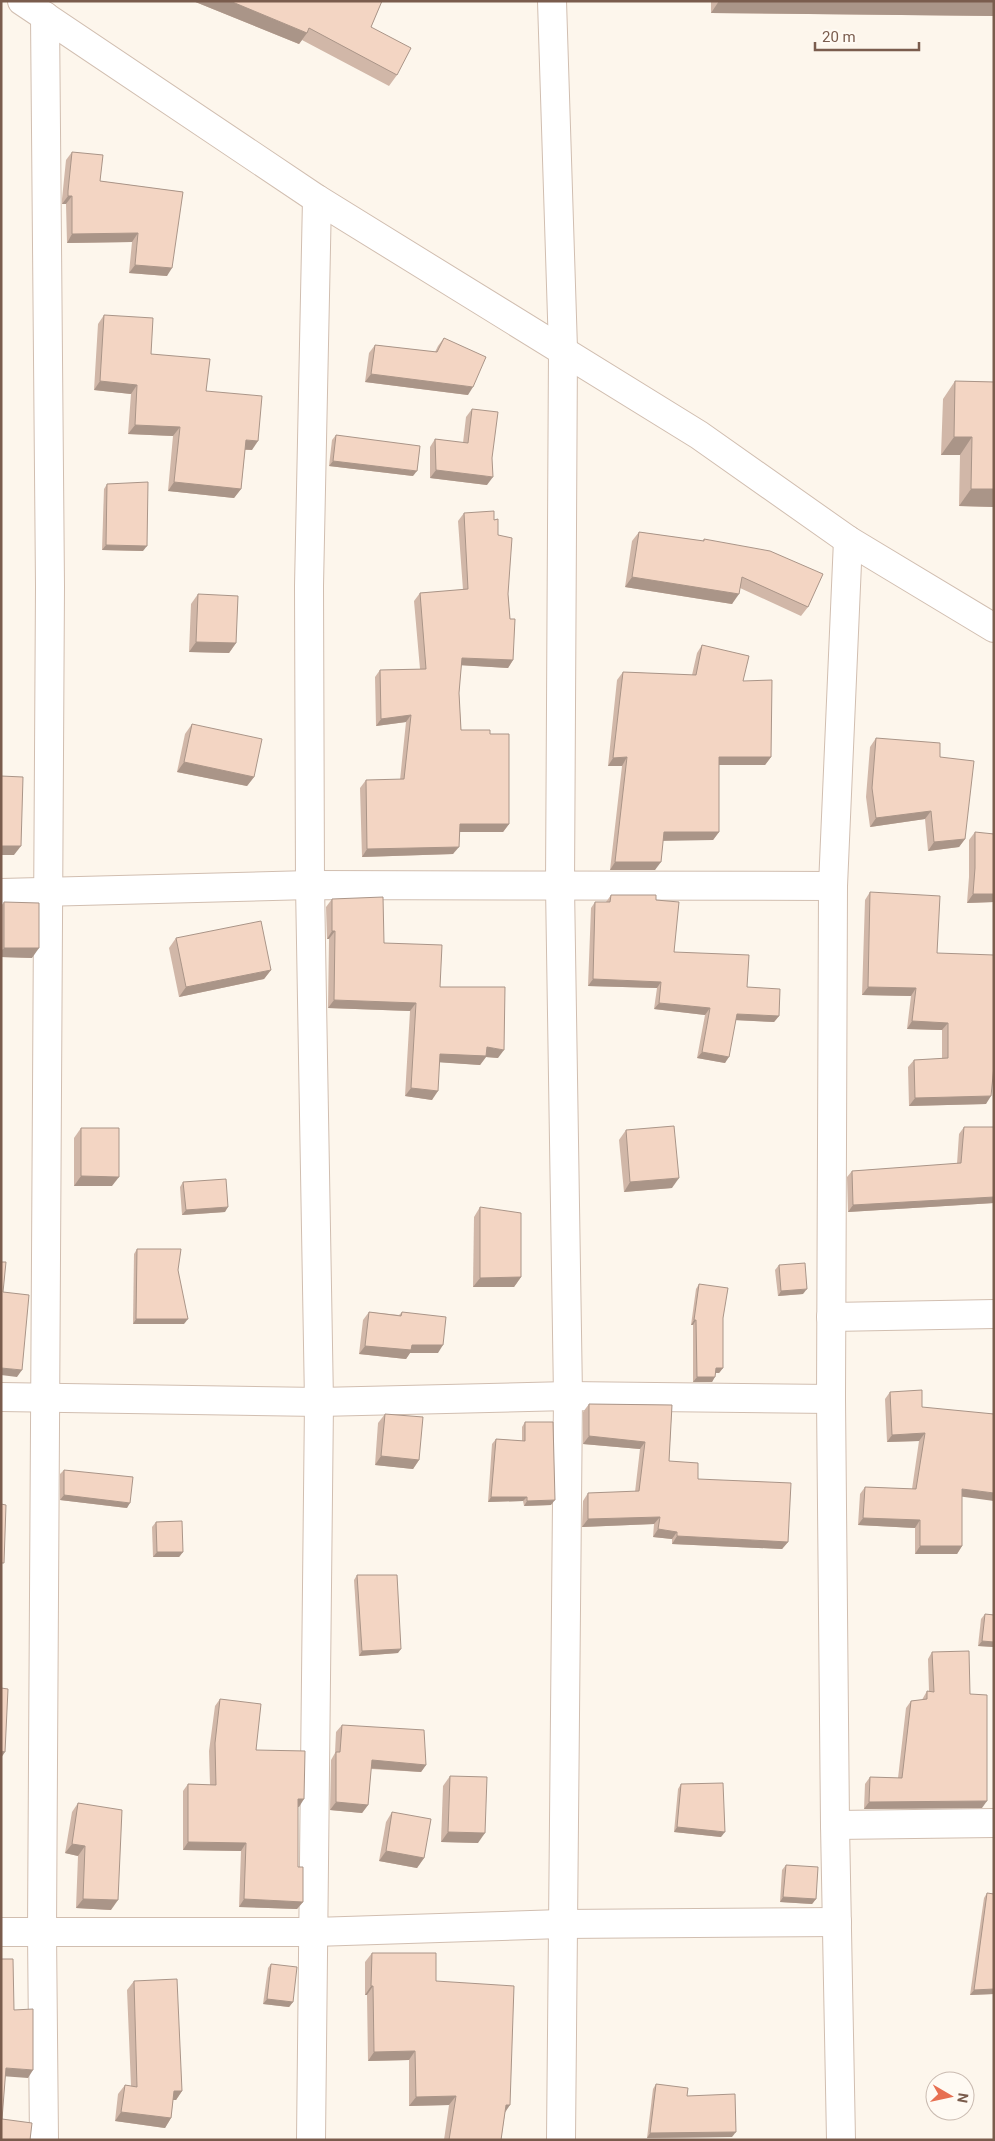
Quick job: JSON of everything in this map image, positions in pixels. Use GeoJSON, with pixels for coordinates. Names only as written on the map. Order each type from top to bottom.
{"type":"FeatureCollection","features":[{"type":"Feature","properties":{"kind":"street"},"geometry":{"type":"LineString","coordinates":[[22,1],[317,199],[563,349],[699,435],[848,540],[994,628]]}},
{"type":"Feature","properties":{"kind":"street"},"geometry":{"type":"LineString","coordinates":[[552,1],[563,349],[560,886],[568,1396],[561,2140]]}},
{"type":"Feature","properties":{"kind":"street"},"geometry":{"type":"LineString","coordinates":[[44,2140],[42,1932],[50,586],[45,16]]}},
{"type":"Feature","properties":{"kind":"street"},"geometry":{"type":"LineString","coordinates":[[311,2140],[319,1402],[310,885],[309,586],[317,199]]}},
{"type":"Feature","properties":{"kind":"street"},"geometry":{"type":"LineString","coordinates":[[841,2140],[835,1825],[831,1317],[833,886],[848,540]]}},
{"type":"Feature","properties":{"kind":"street"},"geometry":{"type":"LineString","coordinates":[[1,893],[310,885],[833,886]]}},
{"type":"Feature","properties":{"kind":"street"},"geometry":{"type":"LineString","coordinates":[[831,1317],[994,1314]]}},
{"type":"Feature","properties":{"kind":"street"},"geometry":{"type":"LineString","coordinates":[[1,1397],[319,1402],[568,1396],[831,1399]]}},
{"type":"Feature","properties":{"kind":"street"},"geometry":{"type":"LineString","coordinates":[[835,1825],[994,1823]]}},
{"type":"Feature","properties":{"kind":"street"},"geometry":{"type":"LineString","coordinates":[[1,1932],[314,1932],[562,1924],[837,1922]]}},
{"type":"Feature","properties":{"kind":"building"},"geometry":{"type":"Polygon","coordinates":[[[230,1],[382,1],[371,27],[411,48],[397,75],[309,28],[307,33],[230,1]]]}},
{"type":"Feature","properties":{"kind":"building"},"geometry":{"type":"Polygon","coordinates":[[[72,152],[103,155],[100,181],[183,192],[172,268],[135,265],[138,233],[72,234],[72,196],[68,196],[68,191],[72,152]]]}},
{"type":"Feature","properties":{"kind":"building"},"geometry":{"type":"Polygon","coordinates":[[[104,315],[153,318],[151,354],[210,359],[206,391],[262,396],[258,441],[246,440],[241,489],[174,482],[180,427],[135,425],[137,385],[100,381],[104,315]]]}},
{"type":"Feature","properties":{"kind":"building"},"geometry":{"type":"Polygon","coordinates":[[[444,338],[486,357],[473,387],[371,374],[375,345],[437,352],[444,338]]]}},
{"type":"Feature","properties":{"kind":"building"},"geometry":{"type":"Polygon","coordinates":[[[955,381],[994,382],[994,489],[971,489],[972,437],[954,437],[955,381]]]}},
{"type":"Feature","properties":{"kind":"building"},"geometry":{"type":"Polygon","coordinates":[[[472,409],[498,412],[492,458],[493,477],[436,470],[435,439],[468,443],[472,409]]]}},
{"type":"Feature","properties":{"kind":"building"},"geometry":{"type":"Polygon","coordinates":[[[336,435],[420,446],[417,471],[333,461],[336,435]]]}},
{"type":"Feature","properties":{"kind":"building"},"geometry":{"type":"Polygon","coordinates":[[[148,482],[147,546],[106,545],[107,484],[148,482]]]}},
{"type":"Feature","properties":{"kind":"building"},"geometry":{"type":"Polygon","coordinates":[[[494,511],[494,520],[498,519],[498,535],[512,538],[508,594],[510,619],[515,619],[513,660],[462,658],[459,693],[461,730],[490,730],[490,734],[509,734],[509,824],[460,824],[459,847],[367,849],[366,780],[404,779],[411,715],[381,719],[380,670],[426,669],[420,593],[468,589],[464,513],[494,511]]]}},
{"type":"Feature","properties":{"kind":"building"},"geometry":{"type":"Polygon","coordinates":[[[639,532],[704,541],[704,539],[770,551],[823,574],[808,607],[742,577],[739,594],[632,577],[639,532]]]}},
{"type":"Feature","properties":{"kind":"building"},"geometry":{"type":"Polygon","coordinates":[[[198,594],[238,596],[236,643],[196,642],[198,594]]]}},
{"type":"Feature","properties":{"kind":"building"},"geometry":{"type":"Polygon","coordinates":[[[702,645],[749,656],[743,681],[772,680],[771,757],[719,757],[719,832],[664,832],[661,862],[615,862],[627,757],[613,758],[623,672],[696,675],[702,645]]]}},
{"type":"Feature","properties":{"kind":"building"},"geometry":{"type":"Polygon","coordinates":[[[192,724],[262,739],[254,777],[184,762],[192,724]]]}},
{"type":"Feature","properties":{"kind":"building"},"geometry":{"type":"Polygon","coordinates":[[[876,738],[940,743],[940,757],[974,761],[965,839],[934,842],[931,811],[876,818],[872,788],[876,738]]]}},
{"type":"Feature","properties":{"kind":"building"},"geometry":{"type":"Polygon","coordinates":[[[1,776],[23,777],[21,846],[1,846],[1,776]]]}},
{"type":"Feature","properties":{"kind":"building"},"geometry":{"type":"Polygon","coordinates":[[[975,832],[994,834],[994,894],[973,894],[975,832]]]}},
{"type":"Feature","properties":{"kind":"building"},"geometry":{"type":"Polygon","coordinates":[[[870,892],[940,896],[937,953],[994,955],[994,1066],[991,1096],[915,1098],[914,1060],[948,1058],[948,1023],[912,1021],[916,988],[868,987],[870,892]]]}},
{"type":"Feature","properties":{"kind":"building"},"geometry":{"type":"Polygon","coordinates":[[[611,895],[656,895],[656,900],[679,902],[674,952],[749,955],[747,987],[780,989],[779,1016],[737,1014],[729,1057],[702,1052],[710,1008],[659,1003],[661,982],[593,979],[595,902],[610,902],[611,895]]]}},
{"type":"Feature","properties":{"kind":"building"},"geometry":{"type":"Polygon","coordinates":[[[383,897],[384,943],[442,945],[440,987],[505,987],[504,1050],[487,1047],[486,1056],[440,1054],[438,1091],[411,1088],[416,1003],[334,1000],[335,931],[332,931],[332,899],[383,897]]]}},
{"type":"Feature","properties":{"kind":"building"},"geometry":{"type":"Polygon","coordinates":[[[4,902],[39,903],[39,948],[4,948],[4,902]]]}},
{"type":"Feature","properties":{"kind":"building"},"geometry":{"type":"Polygon","coordinates":[[[261,921],[271,970],[186,987],[176,938],[261,921]]]}},
{"type":"Feature","properties":{"kind":"building"},"geometry":{"type":"Polygon","coordinates":[[[674,1126],[679,1178],[630,1182],[626,1130],[674,1126]]]}},
{"type":"Feature","properties":{"kind":"building"},"geometry":{"type":"Polygon","coordinates":[[[964,1127],[994,1127],[994,1197],[853,1205],[852,1171],[961,1163],[964,1127]]]}},
{"type":"Feature","properties":{"kind":"building"},"geometry":{"type":"Polygon","coordinates":[[[81,1128],[119,1128],[119,1177],[81,1176],[81,1128]]]}},
{"type":"Feature","properties":{"kind":"building"},"geometry":{"type":"Polygon","coordinates":[[[226,1179],[228,1207],[186,1210],[183,1182],[226,1179]]]}},
{"type":"Feature","properties":{"kind":"building"},"geometry":{"type":"Polygon","coordinates":[[[480,1207],[521,1213],[521,1277],[480,1278],[480,1207]]]}},
{"type":"Feature","properties":{"kind":"building"},"geometry":{"type":"Polygon","coordinates":[[[137,1249],[181,1249],[178,1270],[188,1319],[136,1319],[137,1249]]]}},
{"type":"Feature","properties":{"kind":"building"},"geometry":{"type":"Polygon","coordinates":[[[1,1262],[6,1262],[3,1292],[29,1295],[22,1370],[1,1368],[1,1262]]]}},
{"type":"Feature","properties":{"kind":"building"},"geometry":{"type":"Polygon","coordinates":[[[805,1263],[807,1289],[781,1291],[779,1265],[805,1263]]]}},
{"type":"Feature","properties":{"kind":"building"},"geometry":{"type":"Polygon","coordinates":[[[699,1284],[728,1288],[723,1318],[723,1368],[716,1368],[715,1377],[697,1377],[696,1320],[694,1320],[699,1284]]]}},
{"type":"Feature","properties":{"kind":"building"},"geometry":{"type":"Polygon","coordinates":[[[369,1312],[401,1316],[402,1312],[446,1317],[443,1345],[412,1345],[411,1350],[365,1346],[369,1312]]]}},
{"type":"Feature","properties":{"kind":"building"},"geometry":{"type":"Polygon","coordinates":[[[922,1390],[922,1407],[994,1414],[994,1493],[962,1489],[962,1546],[920,1546],[920,1520],[863,1518],[865,1487],[916,1489],[925,1433],[892,1435],[890,1392],[922,1390]]]}},
{"type":"Feature","properties":{"kind":"building"},"geometry":{"type":"Polygon","coordinates":[[[589,1404],[672,1405],[669,1461],[698,1463],[698,1479],[791,1483],[788,1542],[677,1536],[677,1532],[658,1529],[660,1517],[588,1519],[588,1493],[639,1491],[645,1442],[589,1436],[589,1404]]]}},
{"type":"Feature","properties":{"kind":"building"},"geometry":{"type":"Polygon","coordinates":[[[385,1414],[423,1417],[419,1460],[381,1456],[385,1414]]]}},
{"type":"Feature","properties":{"kind":"building"},"geometry":{"type":"Polygon","coordinates":[[[525,1422],[553,1422],[555,1500],[527,1501],[527,1497],[491,1497],[496,1439],[525,1441],[525,1422]]]}},
{"type":"Feature","properties":{"kind":"building"},"geometry":{"type":"Polygon","coordinates":[[[64,1470],[133,1477],[130,1503],[64,1495],[64,1470]]]}},
{"type":"Feature","properties":{"kind":"building"},"geometry":{"type":"Polygon","coordinates":[[[1,1504],[6,1505],[4,1563],[1,1563],[1,1504]]]}},
{"type":"Feature","properties":{"kind":"building"},"geometry":{"type":"Polygon","coordinates":[[[182,1521],[183,1552],[157,1552],[156,1522],[182,1521]]]}},
{"type":"Feature","properties":{"kind":"building"},"geometry":{"type":"Polygon","coordinates":[[[357,1575],[397,1575],[401,1649],[362,1651],[357,1575]]]}},
{"type":"Feature","properties":{"kind":"building"},"geometry":{"type":"Polygon","coordinates":[[[985,1614],[994,1615],[994,1642],[982,1641],[985,1614]]]}},
{"type":"Feature","properties":{"kind":"building"},"geometry":{"type":"Polygon","coordinates":[[[969,1651],[970,1694],[987,1695],[987,1801],[869,1802],[870,1777],[902,1778],[911,1701],[927,1699],[927,1691],[934,1692],[932,1652],[969,1651]]]}},
{"type":"Feature","properties":{"kind":"building"},"geometry":{"type":"Polygon","coordinates":[[[1,1688],[8,1689],[5,1752],[1,1751],[1,1688]]]}},
{"type":"Feature","properties":{"kind":"building"},"geometry":{"type":"Polygon","coordinates":[[[220,1699],[261,1704],[256,1750],[305,1751],[304,1799],[298,1799],[298,1867],[303,1867],[303,1902],[244,1899],[246,1843],[188,1842],[188,1784],[216,1785],[215,1743],[220,1699]]]}},
{"type":"Feature","properties":{"kind":"building"},"geometry":{"type":"Polygon","coordinates":[[[342,1725],[424,1730],[426,1765],[372,1760],[368,1805],[336,1802],[336,1752],[340,1752],[342,1725]]]}},
{"type":"Feature","properties":{"kind":"building"},"geometry":{"type":"Polygon","coordinates":[[[450,1776],[487,1777],[485,1833],[448,1832],[450,1776]]]}},
{"type":"Feature","properties":{"kind":"building"},"geometry":{"type":"Polygon","coordinates":[[[723,1783],[725,1832],[677,1827],[681,1784],[723,1783]]]}},
{"type":"Feature","properties":{"kind":"building"},"geometry":{"type":"Polygon","coordinates":[[[78,1803],[122,1810],[118,1900],[83,1899],[85,1846],[72,1844],[78,1803]]]}},
{"type":"Feature","properties":{"kind":"building"},"geometry":{"type":"Polygon","coordinates":[[[392,1812],[431,1819],[424,1858],[386,1851],[392,1812]]]}},
{"type":"Feature","properties":{"kind":"building"},"geometry":{"type":"Polygon","coordinates":[[[786,1865],[818,1867],[816,1899],[783,1897],[786,1865]]]}},
{"type":"Feature","properties":{"kind":"building"},"geometry":{"type":"Polygon","coordinates":[[[987,1893],[994,1894],[994,1989],[974,1990],[987,1893]]]}},
{"type":"Feature","properties":{"kind":"building"},"geometry":{"type":"Polygon","coordinates":[[[372,1953],[436,1953],[436,1981],[514,1986],[510,2105],[506,2105],[501,2140],[449,2140],[456,2096],[416,2097],[415,2051],[374,2052],[373,1986],[371,1986],[372,1953]]]}},
{"type":"Feature","properties":{"kind":"building"},"geometry":{"type":"Polygon","coordinates":[[[1,1959],[13,1959],[14,2010],[33,2009],[33,2070],[6,2068],[2,2119],[32,2123],[30,2140],[1,2140],[1,1959]]]}},
{"type":"Feature","properties":{"kind":"building"},"geometry":{"type":"Polygon","coordinates":[[[271,1964],[297,1967],[293,2002],[267,1999],[271,1964]]]}},
{"type":"Feature","properties":{"kind":"building"},"geometry":{"type":"Polygon","coordinates":[[[177,1979],[182,2091],[174,2091],[171,2118],[121,2112],[125,2085],[137,2087],[134,1981],[177,1979]]]}},
{"type":"Feature","properties":{"kind":"building"},"geometry":{"type":"Polygon","coordinates":[[[656,2084],[688,2088],[687,2096],[735,2094],[736,2132],[650,2133],[656,2084]]]}}]}
